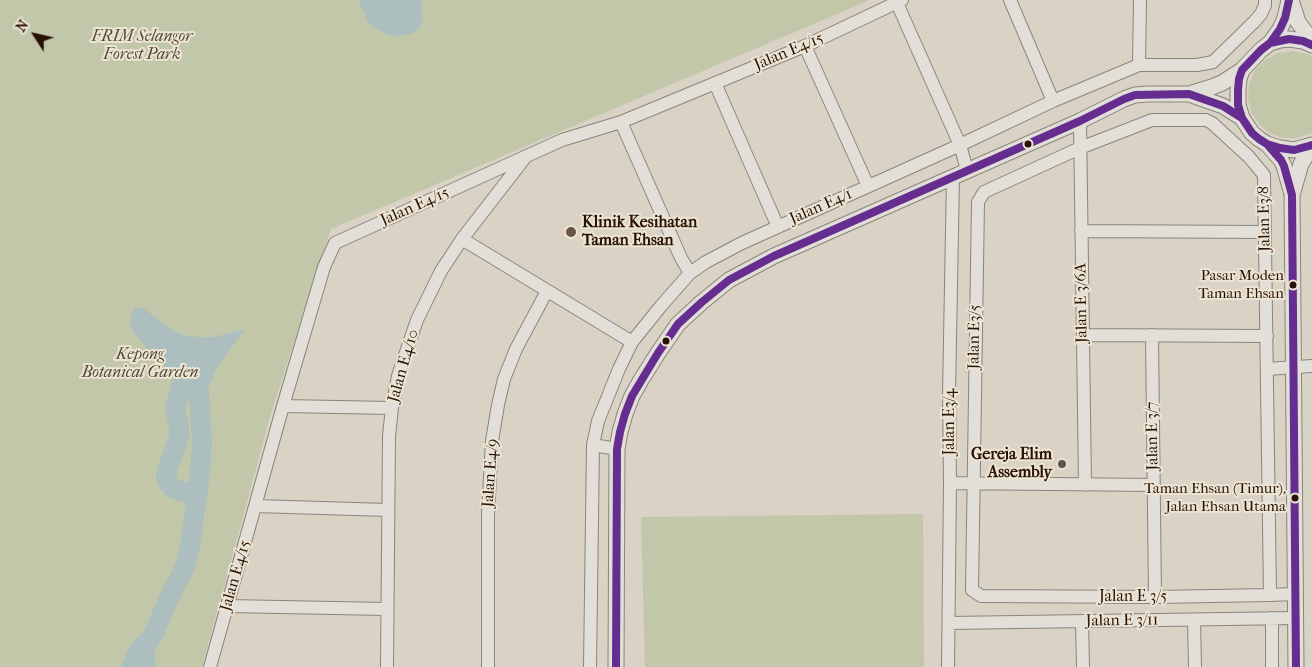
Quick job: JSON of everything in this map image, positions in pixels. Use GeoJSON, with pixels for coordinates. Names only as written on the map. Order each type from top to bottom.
{"type":"FeatureCollection","features":[{"type":"Feature","properties":{"kind":"street"},"geometry":{"type":"LineString","coordinates":[[1010,0],[1053,101]]}},
{"type":"Feature","properties":{"kind":"street"},"geometry":{"type":"LineString","coordinates":[[1140,0],[1139,65],[1197,65],[1213,62],[1261,14],[1265,0]]}},
{"type":"Feature","properties":{"kind":"street"},"geometry":{"type":"LineString","coordinates":[[1290,0],[1298,22],[1312,40]]}},
{"type":"Feature","properties":{"kind":"street"},"geometry":{"type":"LineString","coordinates":[[616,667],[617,449],[625,414],[641,380],[678,324],[690,312],[729,280],[774,256],[1080,121],[1124,99],[1135,95],[1148,94],[1189,94],[1222,83],[1242,70],[1270,43],[1280,29],[1290,0]]}},
{"type":"Feature","properties":{"kind":"street"},"geometry":{"type":"LineString","coordinates":[[899,1],[960,145],[967,170]]}},
{"type":"Feature","properties":{"kind":"street","name":"Jalan E4/15"},"geometry":{"type":"LineString","coordinates":[[210,667],[283,406],[324,267],[335,243],[562,140],[622,122],[805,46],[899,1]]}},
{"type":"Feature","properties":{"kind":"street"},"geometry":{"type":"LineString","coordinates":[[1270,43],[1289,39],[1312,44]]}},
{"type":"Feature","properties":{"kind":"street"},"geometry":{"type":"LineString","coordinates":[[805,46],[868,186]]}},
{"type":"Feature","properties":{"kind":"street","name":"Jalan E4/1"},"geometry":{"type":"LineString","coordinates":[[590,667],[593,445],[598,420],[632,342],[690,273],[706,262],[742,243],[1053,101],[1139,65]]}},
{"type":"Feature","properties":{"kind":"street"},"geometry":{"type":"LineString","coordinates":[[1242,70],[1238,90],[1238,105],[1242,118],[1252,133],[1267,144],[1281,160],[1292,195],[1296,667]]}},
{"type":"Feature","properties":{"kind":"street"},"geometry":{"type":"LineString","coordinates":[[715,83],[778,227]]}},
{"type":"Feature","properties":{"kind":"street"},"geometry":{"type":"LineString","coordinates":[[1189,94],[1223,106],[1242,118]]}},
{"type":"Feature","properties":{"kind":"street","name":"Jalan E3/8"},"geometry":{"type":"LineString","coordinates":[[1080,148],[1152,120],[1206,120],[1212,123],[1249,157],[1264,174],[1270,595]]}},
{"type":"Feature","properties":{"kind":"street","name":"Jalan E 3/6A"},"geometry":{"type":"LineString","coordinates":[[1080,121],[1085,485]]}},
{"type":"Feature","properties":{"kind":"street"},"geometry":{"type":"LineString","coordinates":[[622,122],[681,258],[690,273]]}},
{"type":"Feature","properties":{"kind":"street"},"geometry":{"type":"LineString","coordinates":[[1267,144],[1294,150],[1312,145]]}},
{"type":"Feature","properties":{"kind":"street"},"geometry":{"type":"LineString","coordinates":[[1292,195],[1301,164],[1312,145]]}},
{"type":"Feature","properties":{"kind":"street","name":"Jalan E3/5"},"geometry":{"type":"LineString","coordinates":[[972,590],[978,202],[984,192],[1080,148]]}},
{"type":"Feature","properties":{"kind":"street","name":"Jalan E4/10"},"geometry":{"type":"LineString","coordinates":[[387,667],[389,436],[398,376],[417,320],[441,271],[462,239],[525,157]]}},
{"type":"Feature","properties":{"kind":"street","name":"Jalan E3/4"},"geometry":{"type":"LineString","coordinates":[[948,667],[949,394],[953,177]]}},
{"type":"Feature","properties":{"kind":"street"},"geometry":{"type":"LineString","coordinates":[[1081,231],[1265,232]]}},
{"type":"Feature","properties":{"kind":"street"},"geometry":{"type":"LineString","coordinates":[[462,239],[632,342]]}},
{"type":"Feature","properties":{"kind":"street","name":"Jalan E4/9"},"geometry":{"type":"LineString","coordinates":[[488,667],[488,514],[492,441],[504,379],[516,349],[547,291]]}},
{"type":"Feature","properties":{"kind":"street"},"geometry":{"type":"LineString","coordinates":[[1083,335],[1267,336]]}},
{"type":"Feature","properties":{"kind":"street","name":"Jalan E 3/7"},"geometry":{"type":"LineString","coordinates":[[1152,335],[1155,597]]}},
{"type":"Feature","properties":{"kind":"street"},"geometry":{"type":"LineString","coordinates":[[1267,369],[1312,366]]}},
{"type":"Feature","properties":{"kind":"street"},"geometry":{"type":"LineString","coordinates":[[283,406],[392,408]]}},
{"type":"Feature","properties":{"kind":"street"},"geometry":{"type":"LineString","coordinates":[[593,445],[617,449]]}},
{"type":"Feature","properties":{"kind":"street"},"geometry":{"type":"LineString","coordinates":[[950,483],[1154,485]]}},
{"type":"Feature","properties":{"kind":"street"},"geometry":{"type":"LineString","coordinates":[[255,506],[388,510]]}},
{"type":"Feature","properties":{"kind":"street","name":"Jalan E 3/5"},"geometry":{"type":"LineString","coordinates":[[972,590],[981,596],[1155,597],[1296,594]]}},
{"type":"Feature","properties":{"kind":"street"},"geometry":{"type":"LineString","coordinates":[[227,606],[388,609]]}},
{"type":"Feature","properties":{"kind":"street"},"geometry":{"type":"LineString","coordinates":[[1272,618],[1272,667]]}},
{"type":"Feature","properties":{"kind":"street","name":"Jalan E 3/11"},"geometry":{"type":"LineString","coordinates":[[949,623],[1296,618]]}},
{"type":"Feature","properties":{"kind":"street"},"geometry":{"type":"LineString","coordinates":[[1194,620],[1195,667]]}},
{"type":"Feature","properties":{"kind":"street"},"geometry":{"type":"LineString","coordinates":[[1082,621],[1083,667]]}},
{"type":"Feature","properties":{"kind":"green space","name":"Kepong Botanical Garden"},"geometry":{"type":"Polygon","coordinates":[[[0,0],[870,0],[331,229],[272,410],[202,667],[0,667],[0,0]]]}},
{"type":"Feature","properties":{"kind":"green space"},"geometry":{"type":"Polygon","coordinates":[[[1293,51],[1312,56],[1312,133],[1297,138],[1283,138],[1269,133],[1259,124],[1251,112],[1248,98],[1249,84],[1255,70],[1265,60],[1278,53],[1293,51]]]}},
{"type":"Feature","properties":{"kind":"green space"},"geometry":{"type":"Polygon","coordinates":[[[923,514],[924,667],[645,667],[641,517],[923,514]]]}},
{"type":"Feature","properties":{"kind":"shaded area"},"geometry":{"type":"Polygon","coordinates":[[[360,0],[421,0],[423,19],[416,31],[393,37],[374,28],[368,22],[360,0]]]}},
{"type":"Feature","properties":{"kind":"shaded area"},"geometry":{"type":"Polygon","coordinates":[[[135,308],[143,308],[183,335],[214,337],[245,329],[216,369],[204,398],[163,365],[133,332],[130,323],[131,315],[135,308]]]}},
{"type":"Feature","properties":{"kind":"shaded area"},"geometry":{"type":"Polygon","coordinates":[[[159,620],[160,627],[154,655],[155,667],[121,667],[133,641],[159,620]]]}},
{"type":"Feature","properties":{"kind":"waterway"},"geometry":{"type":"LineString","coordinates":[[183,381],[175,408],[179,437],[166,477],[173,488],[198,494]]}},
{"type":"Feature","properties":{"kind":"waterway"},"geometry":{"type":"LineString","coordinates":[[132,667],[155,631],[185,567],[190,546],[200,473],[202,442],[199,394]]}},
{"type":"Feature","properties":{"kind":"transit line"},"geometry":{"type":"LineString","coordinates":[[1270,43],[1285,18],[1289,0]]}},
{"type":"Feature","properties":{"kind":"transit line"},"geometry":{"type":"LineString","coordinates":[[1312,45],[1303,41],[1289,39],[1270,43],[1242,70],[1238,90],[1238,105],[1242,118],[1252,133],[1259,139],[1267,144],[1294,150],[1312,145]]}},
{"type":"Feature","properties":{"kind":"transit line"},"geometry":{"type":"LineString","coordinates":[[616,667],[617,449],[620,432],[632,396],[658,353],[678,324],[702,302],[729,280],[774,256],[1135,95],[1189,94],[1223,106],[1242,118]]}},
{"type":"Feature","properties":{"kind":"transit line"},"geometry":{"type":"LineString","coordinates":[[1267,144],[1284,166],[1292,195],[1296,667]]}},
{"type":"Feature","properties":{"kind":"place","name":"Klinik Kesihatan Taman Ehsan"},"geometry":{"type":"Point","coordinates":[571,232]}},
{"type":"Feature","properties":{"kind":"place","name":"Pasar Moden Taman Ehsan"},"geometry":{"type":"Point","coordinates":[1293,285]}},
{"type":"Feature","properties":{"kind":"place","name":"Gereja Elim Assembly"},"geometry":{"type":"Point","coordinates":[1062,464]}},
{"type":"Feature","properties":{"kind":"place","name":"Taman Ehsan (Timur), Jalan Ehsan Utama"},"geometry":{"type":"Point","coordinates":[1295,498]}},
{"type":"Feature","properties":{"kind":"park label","name":"FRIM Selangor Forest Park"},"geometry":{"type":"Point","coordinates":[142,46]}}]}
